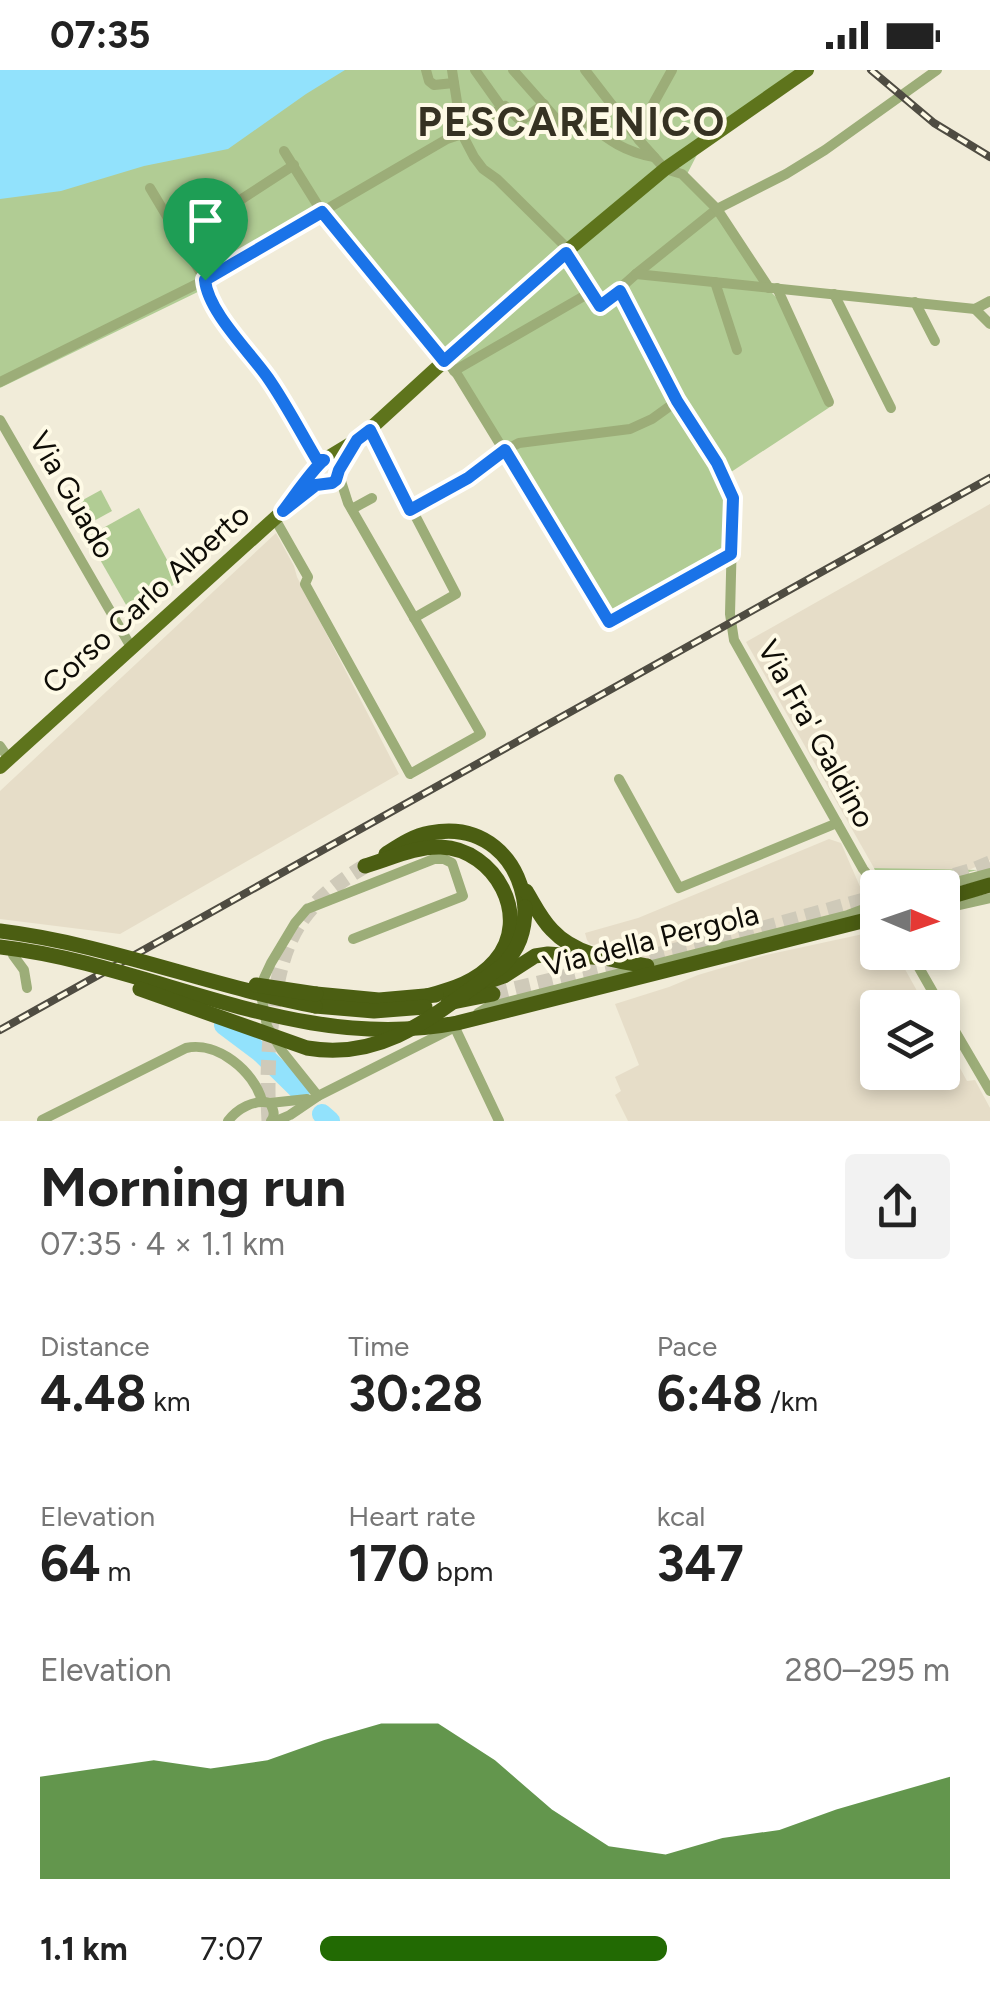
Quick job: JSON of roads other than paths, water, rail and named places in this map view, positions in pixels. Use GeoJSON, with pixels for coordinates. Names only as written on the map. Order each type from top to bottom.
{"type":"FeatureCollection","features":[{"type":"Feature","properties":{"kind":"highway"},"geometry":{"type":"LineString","coordinates":[[421,1001],[468,982],[488,969],[508,941],[510,926],[503,889],[491,870],[463,851],[426,848],[366,866],[430,833],[455,831],[496,848],[510,862],[558,936],[583,952],[647,966]]}},
{"type":"Feature","properties":{"kind":"highway"},"geometry":{"type":"LineString","coordinates":[[7,950],[148,992],[307,1048],[351,1051],[396,1038],[502,966],[523,935],[524,907],[519,880]]}},
{"type":"Feature","properties":{"kind":"highway"},"geometry":{"type":"LineString","coordinates":[[960,894],[990,885]]}},
{"type":"Feature","properties":{"kind":"highway"},"geometry":{"type":"LineString","coordinates":[[7,950],[67,959],[298,1021],[351,1030],[401,1031],[457,1023],[860,910]]}},
{"type":"Feature","properties":{"kind":"highway"},"geometry":{"type":"LineString","coordinates":[[0,931],[80,946],[217,983],[238,982],[360,999],[467,1000],[492,994]]}},
{"type":"Feature","properties":{"kind":"highway"},"geometry":{"type":"LineString","coordinates":[[421,1001],[497,979],[535,956],[606,958]]}},
{"type":"Feature","properties":{"kind":"main road","name":"Corso Carlo Alberto"},"geometry":{"type":"LineString","coordinates":[[3,757],[328,474],[357,440],[449,366],[477,332],[660,163],[807,70]]}},
{"type":"Feature","properties":{"kind":"street"},"geometry":{"type":"LineString","coordinates":[[426,70],[434,85],[454,83]]}},
{"type":"Feature","properties":{"kind":"street"},"geometry":{"type":"LineString","coordinates":[[452,70],[462,134],[483,169],[564,245],[600,306],[717,210],[824,150],[936,70]]}},
{"type":"Feature","properties":{"kind":"street"},"geometry":{"type":"LineString","coordinates":[[475,70],[502,108]]}},
{"type":"Feature","properties":{"kind":"street"},"geometry":{"type":"LineString","coordinates":[[513,70],[568,132],[612,106]]}},
{"type":"Feature","properties":{"kind":"street"},"geometry":{"type":"LineString","coordinates":[[585,70],[660,163]]}},
{"type":"Feature","properties":{"kind":"street"},"geometry":{"type":"LineString","coordinates":[[639,140],[672,70]]}},
{"type":"Feature","properties":{"kind":"street"},"geometry":{"type":"LineString","coordinates":[[0,382],[205,280],[505,106],[521,120],[544,104]]}},
{"type":"Feature","properties":{"kind":"street"},"geometry":{"type":"LineString","coordinates":[[586,122],[631,153],[682,174],[717,210],[773,288],[829,402]]}},
{"type":"Feature","properties":{"kind":"street"},"geometry":{"type":"LineString","coordinates":[[284,152],[322,212],[449,366],[609,622],[731,554]]}},
{"type":"Feature","properties":{"kind":"street"},"geometry":{"type":"LineString","coordinates":[[180,239],[294,165]]}},
{"type":"Feature","properties":{"kind":"street"},"geometry":{"type":"LineString","coordinates":[[150,188],[205,280],[206,294],[267,377],[350,506],[481,734],[410,774],[304,584],[308,577],[279,515]]}},
{"type":"Feature","properties":{"kind":"street"},"geometry":{"type":"LineString","coordinates":[[636,274],[975,308],[990,301]]}},
{"type":"Feature","properties":{"kind":"street"},"geometry":{"type":"LineString","coordinates":[[715,282],[737,350]]}},
{"type":"Feature","properties":{"kind":"street","name":"Via Fra' Galdino"},"geometry":{"type":"LineString","coordinates":[[620,291],[733,498],[730,622],[734,640],[863,869]]}},
{"type":"Feature","properties":{"kind":"street"},"geometry":{"type":"LineString","coordinates":[[449,366],[494,347],[590,292]]}},
{"type":"Feature","properties":{"kind":"street"},"geometry":{"type":"LineString","coordinates":[[834,294],[891,408]]}},
{"type":"Feature","properties":{"kind":"street"},"geometry":{"type":"LineString","coordinates":[[915,302],[935,341]]}},
{"type":"Feature","properties":{"kind":"street"},"geometry":{"type":"LineString","coordinates":[[975,308],[990,324]]}},
{"type":"Feature","properties":{"kind":"street"},"geometry":{"type":"LineString","coordinates":[[477,332],[494,347]]}},
{"type":"Feature","properties":{"kind":"street"},"geometry":{"type":"LineString","coordinates":[[410,510],[468,478],[519,443],[630,429],[677,401]]}},
{"type":"Feature","properties":{"kind":"street","name":"Via Guado"},"geometry":{"type":"LineString","coordinates":[[0,420],[131,648]]}},
{"type":"Feature","properties":{"kind":"street"},"geometry":{"type":"LineString","coordinates":[[370,430],[392,485],[456,594],[414,618]]}},
{"type":"Feature","properties":{"kind":"street"},"geometry":{"type":"LineString","coordinates":[[350,506],[372,498]]}},
{"type":"Feature","properties":{"kind":"street"},"geometry":{"type":"LineString","coordinates":[[619,780],[679,888],[837,823]]}},
{"type":"Feature","properties":{"kind":"street"},"geometry":{"type":"LineString","coordinates":[[316,1097],[267,1026],[262,1000],[264,978],[271,963],[308,909],[430,860],[448,860],[453,866],[463,896],[353,939]]}},
{"type":"Feature","properties":{"kind":"street"},"geometry":{"type":"LineString","coordinates":[[960,881],[990,873]]}},
{"type":"Feature","properties":{"kind":"street"},"geometry":{"type":"LineString","coordinates":[[960,905],[990,898]]}},
{"type":"Feature","properties":{"kind":"street","name":"Via della Pergola"},"geometry":{"type":"LineString","coordinates":[[273,1121],[452,1032],[488,1007],[860,912]]}},
{"type":"Feature","properties":{"kind":"street","name":"Via della Pergola"},"geometry":{"type":"LineString","coordinates":[[452,1032],[860,927]]}},
{"type":"Feature","properties":{"kind":"street"},"geometry":{"type":"LineString","coordinates":[[7,950],[24,970],[27,988]]}},
{"type":"Feature","properties":{"kind":"street"},"geometry":{"type":"LineString","coordinates":[[452,1032],[500,1121]]}},
{"type":"Feature","properties":{"kind":"street"},"geometry":{"type":"LineString","coordinates":[[960,1040],[990,1092]]}},
{"type":"Feature","properties":{"kind":"street"},"geometry":{"type":"LineString","coordinates":[[42,1120],[194,1046],[215,1049],[227,1056],[252,1081],[274,1114],[273,1121]]}},
{"type":"Feature","properties":{"kind":"street","name":"Via della Pergola"},"geometry":{"type":"LineString","coordinates":[[266,1102],[316,1097]]}},
{"type":"Feature","properties":{"kind":"street"},"geometry":{"type":"LineString","coordinates":[[228,1120],[248,1106],[266,1102]]}},
{"type":"Feature","properties":{"kind":"water"},"geometry":{"type":"Polygon","coordinates":[[[0,70],[345,70],[228,149],[144,166],[61,191],[0,199],[0,70]]]}},
{"type":"Feature","properties":{"kind":"waterway"},"geometry":{"type":"LineString","coordinates":[[224,1025],[260,1052],[300,1091]]}},
{"type":"Feature","properties":{"kind":"waterway"},"geometry":{"type":"LineString","coordinates":[[322,1114],[330,1121]]}},
{"type":"Feature","properties":{"kind":"tunnel"},"geometry":{"type":"LineString","coordinates":[[960,874],[990,863]]}},
{"type":"Feature","properties":{"kind":"tunnel"},"geometry":{"type":"LineString","coordinates":[[269,1121],[271,1032],[287,948],[296,929],[323,896],[365,866]]}},
{"type":"Feature","properties":{"kind":"tunnel"},"geometry":{"type":"LineString","coordinates":[[493,994],[735,936],[860,901]]}},
{"type":"Feature","properties":{"kind":"railway"},"geometry":{"type":"LineString","coordinates":[[871,70],[934,123],[990,157]]}},
{"type":"Feature","properties":{"kind":"railway"},"geometry":{"type":"LineString","coordinates":[[0,1030],[990,478]]}},
{"type":"Feature","properties":{"kind":"district","name":"PESCARENICO"},"geometry":{"type":"Point","coordinates":[572,122]}}]}
